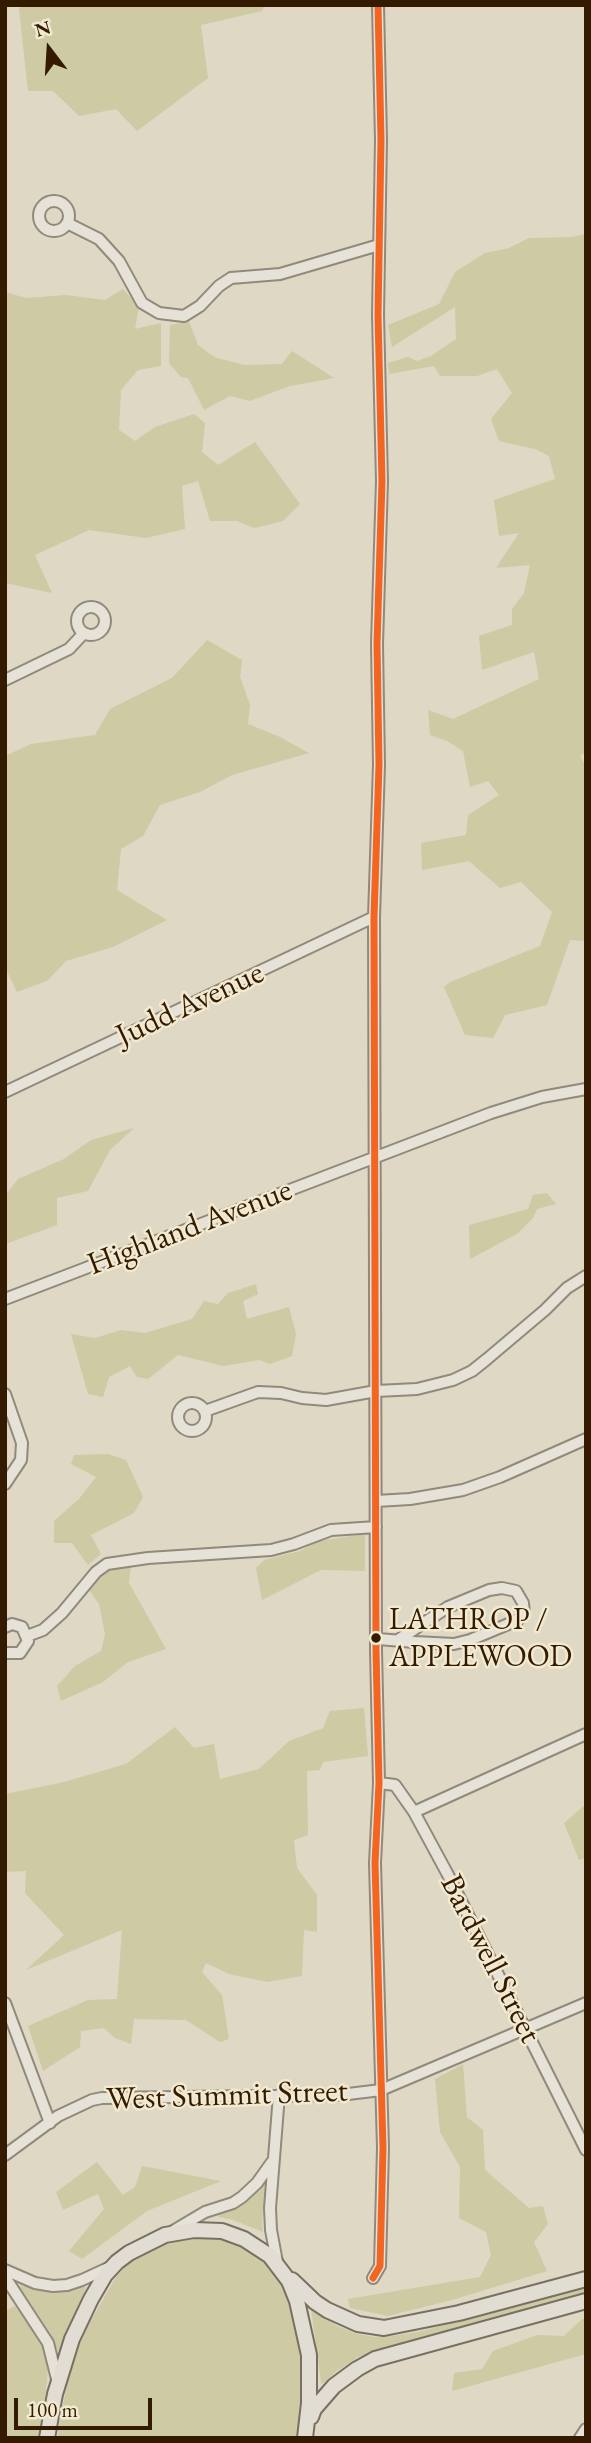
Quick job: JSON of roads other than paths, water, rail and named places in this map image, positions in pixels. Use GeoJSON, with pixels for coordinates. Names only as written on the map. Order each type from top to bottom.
{"type":"FeatureCollection","features":[{"type":"Feature","properties":{"kind":"main road"},"geometry":{"type":"LineString","coordinates":[[47,2438],[58,2383],[78,2325],[98,2287],[124,2256],[166,2235],[194,2230],[234,2234],[262,2249],[322,2307],[358,2324],[379,2328],[448,2316],[586,2279]]}},
{"type":"Feature","properties":{"kind":"main road"},"geometry":{"type":"LineString","coordinates":[[280,2268],[296,2297],[308,2348],[310,2384],[306,2431]]}},
{"type":"Feature","properties":{"kind":"main road"},"geometry":{"type":"LineString","coordinates":[[306,2431],[314,2409],[330,2390],[375,2359],[586,2301]]}},
{"type":"Feature","properties":{"kind":"street"},"geometry":{"type":"LineString","coordinates":[[373,2278],[380,2266],[383,2148],[375,1863],[379,1783],[374,917],[379,765],[377,643],[382,483],[378,315],[381,139],[378,5]]}},
{"type":"Feature","properties":{"kind":"street"},"geometry":{"type":"LineString","coordinates":[[67,223],[99,239],[119,261],[142,303],[159,313],[184,316],[200,306],[219,286],[231,278],[280,274],[379,245]]}},
{"type":"Feature","properties":{"kind":"street"},"geometry":{"type":"LineString","coordinates":[[5,680],[69,649],[84,634]]}},
{"type":"Feature","properties":{"kind":"street","name":"Judd Avenue"},"geometry":{"type":"LineString","coordinates":[[5,1092],[374,917]]}},
{"type":"Feature","properties":{"kind":"street","name":"Highland Avenue"},"geometry":{"type":"LineString","coordinates":[[5,1299],[518,1104],[586,1089]]}},
{"type":"Feature","properties":{"kind":"street"},"geometry":{"type":"LineString","coordinates":[[205,1412],[258,1392],[326,1400],[376,1391],[438,1385],[472,1371],[545,1310],[566,1288],[586,1276]]}},
{"type":"Feature","properties":{"kind":"street"},"geometry":{"type":"LineString","coordinates":[[5,1394],[22,1443],[21,1460],[5,1484]]}},
{"type":"Feature","properties":{"kind":"street"},"geometry":{"type":"LineString","coordinates":[[376,1501],[410,1499],[463,1490],[586,1439]]}},
{"type":"Feature","properties":{"kind":"street"},"geometry":{"type":"LineString","coordinates":[[27,1636],[43,1630],[62,1613],[96,1572],[107,1564],[148,1558],[271,1550],[331,1530],[376,1527]]}},
{"type":"Feature","properties":{"kind":"street"},"geometry":{"type":"LineString","coordinates":[[378,1639],[454,1644],[509,1625],[524,1613],[523,1603],[516,1591],[496,1589],[448,1607],[398,1640]]}},
{"type":"Feature","properties":{"kind":"street"},"geometry":{"type":"LineString","coordinates":[[5,1626],[17,1625],[28,1641],[24,1650],[15,1655],[5,1653]]}},
{"type":"Feature","properties":{"kind":"street"},"geometry":{"type":"LineString","coordinates":[[414,1812],[586,1734]]}},
{"type":"Feature","properties":{"kind":"street","name":"Bardwell Street"},"geometry":{"type":"LineString","coordinates":[[379,1783],[395,1785],[414,1812],[586,2150]]}},
{"type":"Feature","properties":{"kind":"street"},"geometry":{"type":"LineString","coordinates":[[5,2003],[50,2123]]}},
{"type":"Feature","properties":{"kind":"street","name":"West Summit Street"},"geometry":{"type":"LineString","coordinates":[[5,2155],[66,2111],[102,2098],[340,2095],[381,2090],[586,2003]]}},
{"type":"Feature","properties":{"kind":"street"},"geometry":{"type":"LineString","coordinates":[[279,2095],[270,2222],[280,2268]]}},
{"type":"Feature","properties":{"kind":"street"},"geometry":{"type":"LineString","coordinates":[[166,2235],[205,2212],[233,2203],[242,2197],[257,2183],[274,2160]]}},
{"type":"Feature","properties":{"kind":"street"},"geometry":{"type":"LineString","coordinates":[[5,2270],[35,2283],[53,2286],[82,2280],[114,2265]]}},
{"type":"Feature","properties":{"kind":"street"},"geometry":{"type":"LineString","coordinates":[[5,2277],[48,2343],[58,2383]]}},
{"type":"Feature","properties":{"kind":"street"},"geometry":{"type":"LineString","coordinates":[[580,2438],[586,2429]]}},
{"type":"Feature","properties":{"kind":"place","name":"LATHROP / APPLEWOOD"},"geometry":{"type":"Point","coordinates":[376,1638]}}]}
